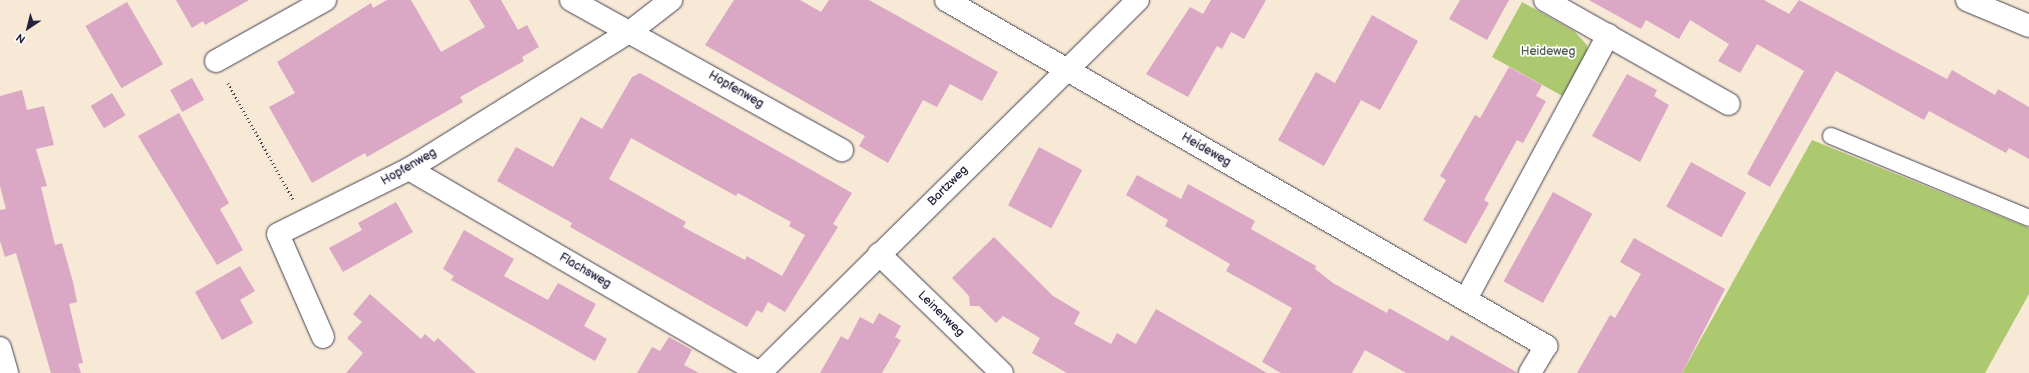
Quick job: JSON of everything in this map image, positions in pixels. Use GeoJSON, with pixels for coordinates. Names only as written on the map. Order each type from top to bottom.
{"type":"FeatureCollection","features":[{"type":"Feature","properties":{"kind":"street"},"geometry":{"type":"LineString","coordinates":[[216,61],[325,0]]}},
{"type":"Feature","properties":{"kind":"street","name":"Hopfenweg"},"geometry":{"type":"LineString","coordinates":[[571,0],[631,31],[842,150]]}},
{"type":"Feature","properties":{"kind":"street","name":"Hopfenweg"},"geometry":{"type":"LineString","coordinates":[[324,337],[278,234],[306,223],[409,169],[631,31],[671,0]]}},
{"type":"Feature","properties":{"kind":"street","name":"Heideweg"},"geometry":{"type":"LineString","coordinates":[[946,0],[1546,346],[1530,373]]}},
{"type":"Feature","properties":{"kind":"street","name":"Bartzweg"},"geometry":{"type":"LineString","coordinates":[[760,373],[1138,0]]}},
{"type":"Feature","properties":{"kind":"street"},"geometry":{"type":"LineString","coordinates":[[1545,0],[1729,104]]}},
{"type":"Feature","properties":{"kind":"street"},"geometry":{"type":"LineString","coordinates":[[1967,0],[2029,26]]}},
{"type":"Feature","properties":{"kind":"street"},"geometry":{"type":"LineString","coordinates":[[1466,299],[1608,35]]}},
{"type":"Feature","properties":{"kind":"street","name":"Flachsweg"},"geometry":{"type":"LineString","coordinates":[[409,169],[760,373]]}},
{"type":"Feature","properties":{"kind":"street","name":"Leinenweg"},"geometry":{"type":"LineString","coordinates":[[879,254],[1002,373]]}},
{"type":"Feature","properties":{"kind":"street"},"geometry":{"type":"LineString","coordinates":[[0,348],[7,373]]}},
{"type":"Feature","properties":{"kind":"lane"},"geometry":{"type":"LineString","coordinates":[[1831,136],[2029,218]]}},
{"type":"Feature","properties":{"kind":"path"},"geometry":{"type":"LineString","coordinates":[[216,61],[306,223]]}},
{"type":"Feature","properties":{"kind":"green space","name":"Heideweg"},"geometry":{"type":"Polygon","coordinates":[[[1522,2],[1574,31],[1587,45],[1588,56],[1566,98],[1492,57],[1522,2]]]}},
{"type":"Feature","properties":{"kind":"green space"},"geometry":{"type":"Polygon","coordinates":[[[1812,140],[2029,228],[2029,294],[1985,373],[1682,373],[1812,140]]]}},
{"type":"Feature","properties":{"kind":"building"},"geometry":{"type":"Polygon","coordinates":[[[176,0],[249,0],[205,25],[203,21],[192,28],[176,0]]]}},
{"type":"Feature","properties":{"kind":"building"},"geometry":{"type":"Polygon","coordinates":[[[387,0],[411,0],[441,52],[485,27],[469,0],[501,0],[518,30],[527,25],[539,47],[522,57],[524,61],[460,97],[463,102],[367,157],[365,153],[312,183],[269,107],[295,93],[277,62],[371,3],[373,8],[387,0]]]}},
{"type":"Feature","properties":{"kind":"building"},"geometry":{"type":"Polygon","coordinates":[[[734,0],[800,0],[821,12],[829,0],[869,0],[998,72],[982,101],[950,84],[937,107],[923,100],[888,163],[859,146],[865,136],[705,45],[734,0]]]}},
{"type":"Feature","properties":{"kind":"building"},"geometry":{"type":"Polygon","coordinates":[[[1211,0],[1266,0],[1244,39],[1231,32],[1222,49],[1217,46],[1188,97],[1146,74],[1190,7],[1203,14],[1211,0]]]}},
{"type":"Feature","properties":{"kind":"building"},"geometry":{"type":"Polygon","coordinates":[[[1460,0],[1509,0],[1487,40],[1449,19],[1460,0]]]}},
{"type":"Feature","properties":{"kind":"building"},"geometry":{"type":"Polygon","coordinates":[[[1589,0],[1764,0],[1789,14],[1799,0],[1947,79],[1952,70],[1995,95],[1998,89],[2029,107],[2029,159],[2009,148],[2006,153],[1929,111],[1924,120],[1836,71],[1770,187],[1747,174],[1804,71],[1757,44],[1740,73],[1718,61],[1729,44],[1690,20],[1679,39],[1646,20],[1641,29],[1589,0]]]}},
{"type":"Feature","properties":{"kind":"building"},"geometry":{"type":"Polygon","coordinates":[[[127,2],[163,64],[121,88],[85,26],[127,2]]]}},
{"type":"Feature","properties":{"kind":"building"},"geometry":{"type":"Polygon","coordinates":[[[1372,15],[1418,41],[1380,110],[1361,100],[1324,166],[1278,140],[1316,72],[1335,83],[1372,15]]]}},
{"type":"Feature","properties":{"kind":"building"},"geometry":{"type":"Polygon","coordinates":[[[1509,67],[1542,85],[1536,96],[1546,101],[1523,143],[1517,140],[1484,200],[1489,203],[1466,244],[1423,220],[1446,180],[1440,176],[1475,115],[1480,118],[1509,67]]]}},
{"type":"Feature","properties":{"kind":"building"},"geometry":{"type":"Polygon","coordinates":[[[640,73],[852,193],[833,224],[838,227],[785,312],[768,302],[762,313],[757,310],[747,327],[570,227],[572,223],[497,181],[516,147],[553,167],[581,117],[602,129],[632,77],[640,73]],[[631,138],[609,179],[686,222],[683,227],[745,260],[747,256],[782,276],[805,235],[789,226],[791,222],[738,193],[736,196],[631,138]]]}},
{"type":"Feature","properties":{"kind":"building"},"geometry":{"type":"Polygon","coordinates":[[[1627,74],[1657,90],[1654,96],[1669,105],[1640,162],[1592,136],[1627,74]]]}},
{"type":"Feature","properties":{"kind":"building"},"geometry":{"type":"Polygon","coordinates":[[[192,78],[204,100],[182,112],[170,90],[192,78]]]}},
{"type":"Feature","properties":{"kind":"building"},"geometry":{"type":"Polygon","coordinates":[[[22,90],[27,110],[44,106],[54,145],[36,149],[47,186],[41,187],[55,245],[62,243],[73,282],[77,302],[69,304],[83,363],[78,364],[81,373],[51,373],[16,253],[5,257],[0,241],[0,210],[6,209],[0,186],[0,96],[22,90]]]}},
{"type":"Feature","properties":{"kind":"building"},"geometry":{"type":"Polygon","coordinates":[[[112,93],[125,115],[104,128],[91,106],[112,93]]]}},
{"type":"Feature","properties":{"kind":"building"},"geometry":{"type":"Polygon","coordinates":[[[179,113],[229,203],[220,209],[243,250],[217,265],[138,136],[179,113]]]}},
{"type":"Feature","properties":{"kind":"building"},"geometry":{"type":"Polygon","coordinates":[[[1039,147],[1082,170],[1051,228],[1008,205],[1039,147]]]}},
{"type":"Feature","properties":{"kind":"building"},"geometry":{"type":"Polygon","coordinates":[[[1691,162],[1746,193],[1721,237],[1666,207],[1691,162]]]}},
{"type":"Feature","properties":{"kind":"building"},"geometry":{"type":"Polygon","coordinates":[[[1137,175],[1181,199],[1188,184],[1255,221],[1251,229],[1316,266],[1315,269],[1333,283],[1387,313],[1389,308],[1448,341],[1451,335],[1518,373],[1406,373],[1365,350],[1352,373],[1281,373],[1262,362],[1292,308],[1226,271],[1230,264],[1165,226],[1168,220],[1126,195],[1137,175]]]}},
{"type":"Feature","properties":{"kind":"building"},"geometry":{"type":"Polygon","coordinates":[[[1553,192],[1592,214],[1543,303],[1504,281],[1553,192]]]}},
{"type":"Feature","properties":{"kind":"building"},"geometry":{"type":"Polygon","coordinates":[[[396,202],[413,232],[343,272],[329,248],[362,230],[358,223],[396,202]]]}},
{"type":"Feature","properties":{"kind":"building"},"geometry":{"type":"Polygon","coordinates":[[[464,230],[514,259],[504,276],[548,300],[558,283],[596,304],[584,326],[607,339],[595,361],[451,280],[454,276],[443,269],[464,230]]]}},
{"type":"Feature","properties":{"kind":"building"},"geometry":{"type":"Polygon","coordinates":[[[994,237],[1053,296],[1080,312],[1074,324],[1111,344],[1117,333],[1136,344],[1156,309],[1267,373],[1067,373],[1032,353],[1040,338],[1003,316],[996,323],[979,306],[970,306],[969,296],[952,278],[994,237]]]}},
{"type":"Feature","properties":{"kind":"building"},"geometry":{"type":"Polygon","coordinates":[[[1634,238],[1725,289],[1682,373],[1577,373],[1610,315],[1615,318],[1641,274],[1620,262],[1634,238]]]}},
{"type":"Feature","properties":{"kind":"building"},"geometry":{"type":"Polygon","coordinates":[[[240,266],[255,291],[240,300],[253,323],[222,340],[195,292],[240,266]]]}},
{"type":"Feature","properties":{"kind":"building"},"geometry":{"type":"Polygon","coordinates":[[[370,294],[421,339],[425,334],[434,342],[438,338],[476,373],[346,373],[363,353],[347,338],[362,322],[353,314],[370,294]]]}},
{"type":"Feature","properties":{"kind":"building"},"geometry":{"type":"Polygon","coordinates":[[[879,313],[901,326],[895,337],[901,340],[882,373],[820,373],[841,336],[848,340],[860,317],[873,324],[879,313]]]}},
{"type":"Feature","properties":{"kind":"building"},"geometry":{"type":"Polygon","coordinates":[[[669,337],[692,350],[684,365],[699,373],[637,373],[652,347],[660,351],[669,337]]]}}]}
